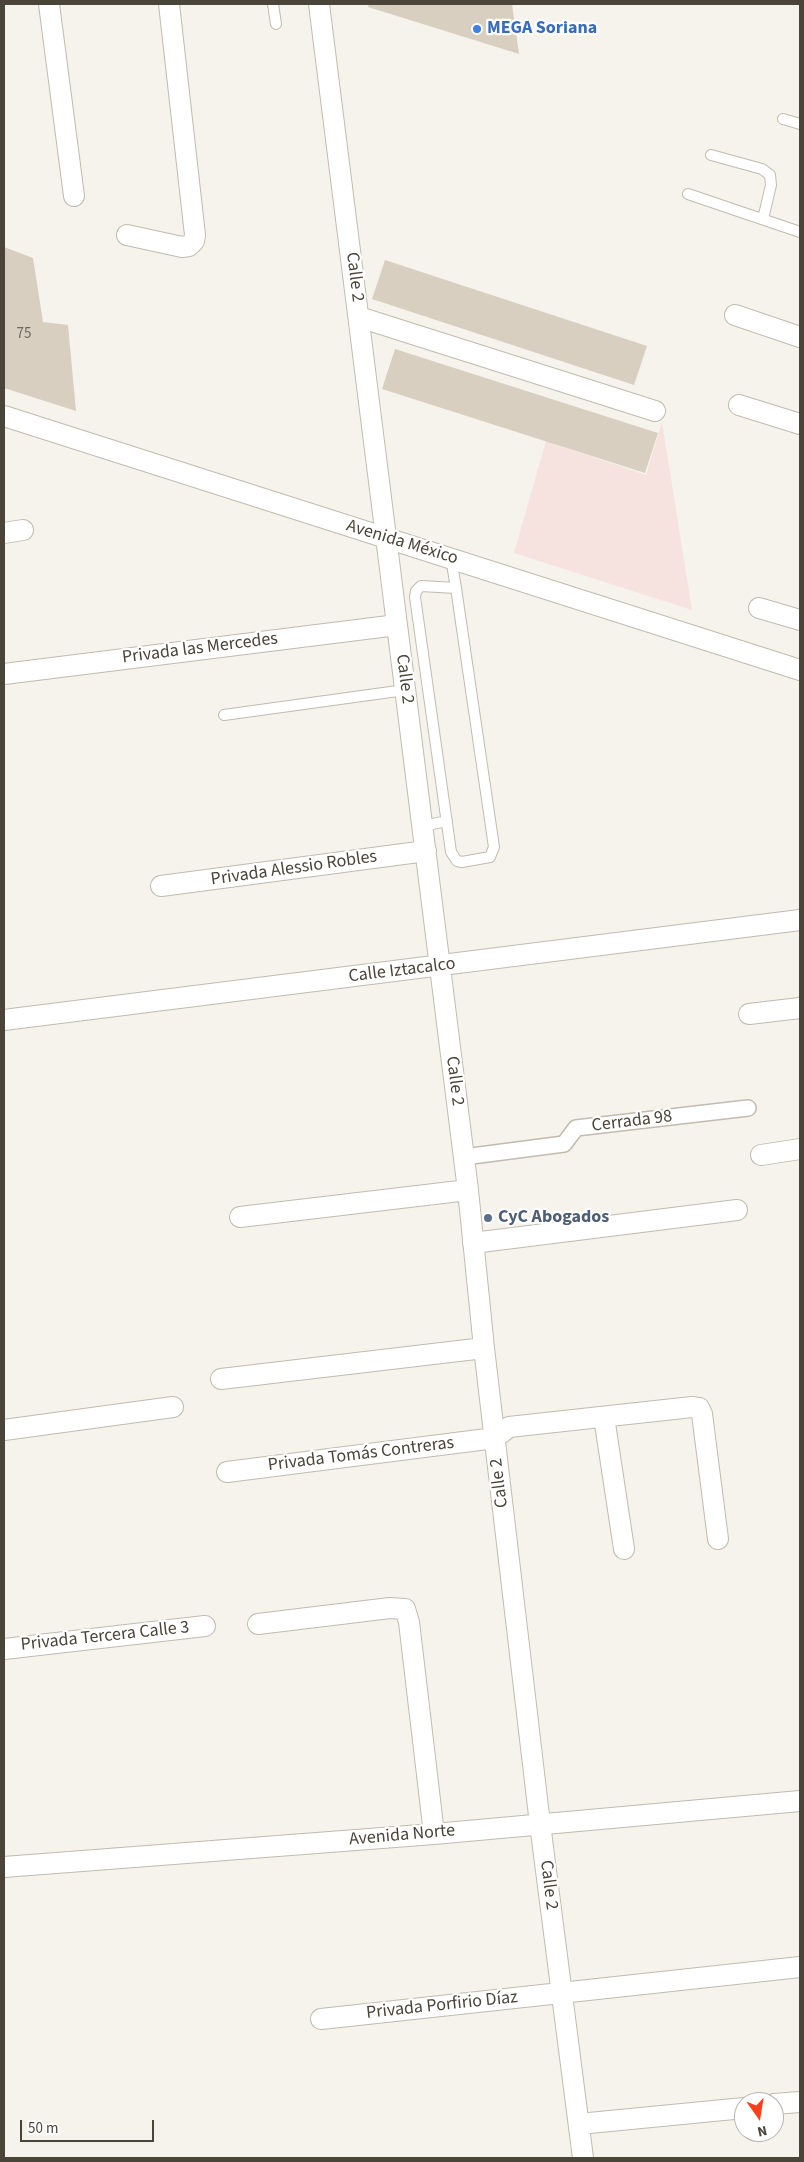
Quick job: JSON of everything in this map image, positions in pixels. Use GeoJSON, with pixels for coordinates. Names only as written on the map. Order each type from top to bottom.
{"type":"FeatureCollection","features":[{"type":"Feature","properties":{"kind":"street"},"geometry":{"type":"LineString","coordinates":[[49,4],[74,196]]}},
{"type":"Feature","properties":{"kind":"street"},"geometry":{"type":"LineString","coordinates":[[127,234],[182,246],[189,246],[194,241],[168,4]]}},
{"type":"Feature","properties":{"kind":"street","name":"Calle 2"},"geometry":{"type":"LineString","coordinates":[[319,4],[464,1157],[472,1244],[540,1824],[583,2158]]}},
{"type":"Feature","properties":{"kind":"street"},"geometry":{"type":"LineString","coordinates":[[735,315],[800,336]]}},
{"type":"Feature","properties":{"kind":"street"},"geometry":{"type":"LineString","coordinates":[[359,317],[656,410]]}},
{"type":"Feature","properties":{"kind":"street"},"geometry":{"type":"LineString","coordinates":[[739,405],[800,424]]}},
{"type":"Feature","properties":{"kind":"street","name":"Avenida México"},"geometry":{"type":"LineString","coordinates":[[4,416],[800,670]]}},
{"type":"Feature","properties":{"kind":"street"},"geometry":{"type":"LineString","coordinates":[[759,608],[800,620]]}},
{"type":"Feature","properties":{"kind":"street","name":"Privada las Mercedes"},"geometry":{"type":"LineString","coordinates":[[4,674],[397,625]]}},
{"type":"Feature","properties":{"kind":"street","name":"Privada Alessio Robles"},"geometry":{"type":"LineString","coordinates":[[161,886],[426,851]]}},
{"type":"Feature","properties":{"kind":"street","name":"Calle Iztacalco"},"geometry":{"type":"LineString","coordinates":[[4,1020],[800,920]]}},
{"type":"Feature","properties":{"kind":"street"},"geometry":{"type":"LineString","coordinates":[[749,1014],[800,1008]]}},
{"type":"Feature","properties":{"kind":"street","name":"Cerrada 98"},"geometry":{"type":"LineString","coordinates":[[464,1157],[564,1144],[576,1128],[748,1108]]}},
{"type":"Feature","properties":{"kind":"street"},"geometry":{"type":"LineString","coordinates":[[762,1155],[800,1149]]}},
{"type":"Feature","properties":{"kind":"street"},"geometry":{"type":"LineString","coordinates":[[240,1217],[468,1190]]}},
{"type":"Feature","properties":{"kind":"street"},"geometry":{"type":"LineString","coordinates":[[472,1244],[737,1210]]}},
{"type":"Feature","properties":{"kind":"street"},"geometry":{"type":"LineString","coordinates":[[221,1378],[484,1348]]}},
{"type":"Feature","properties":{"kind":"street"},"geometry":{"type":"LineString","coordinates":[[4,1430],[173,1407]]}},
{"type":"Feature","properties":{"kind":"street"},"geometry":{"type":"LineString","coordinates":[[495,1438],[510,1427],[685,1407],[699,1408],[702,1414],[718,1539]]}},
{"type":"Feature","properties":{"kind":"street"},"geometry":{"type":"LineString","coordinates":[[604,1417],[624,1549]]}},
{"type":"Feature","properties":{"kind":"street","name":"Privada Tomás Contreras"},"geometry":{"type":"LineString","coordinates":[[227,1472],[495,1438]]}},
{"type":"Feature","properties":{"kind":"street"},"geometry":{"type":"LineString","coordinates":[[258,1624],[390,1608],[405,1609],[409,1622],[434,1834]]}},
{"type":"Feature","properties":{"kind":"street","name":"Privada Tercera Calle 3"},"geometry":{"type":"LineString","coordinates":[[4,1648],[205,1626]]}},
{"type":"Feature","properties":{"kind":"street","name":"Avenida Norte"},"geometry":{"type":"LineString","coordinates":[[4,1867],[434,1834],[800,1801]]}},
{"type":"Feature","properties":{"kind":"street","name":"Privada Porfirio Díaz"},"geometry":{"type":"LineString","coordinates":[[321,2019],[800,1967]]}},
{"type":"Feature","properties":{"kind":"street"},"geometry":{"type":"LineString","coordinates":[[784,2103],[800,2102]]}},
{"type":"Feature","properties":{"kind":"street"},"geometry":{"type":"LineString","coordinates":[[579,2124],[734,2109]]}},
{"type":"Feature","properties":{"kind":"lane"},"geometry":{"type":"LineString","coordinates":[[273,4],[276,24]]}},
{"type":"Feature","properties":{"kind":"lane"},"geometry":{"type":"LineString","coordinates":[[783,119],[800,124]]}},
{"type":"Feature","properties":{"kind":"lane"},"geometry":{"type":"LineString","coordinates":[[711,155],[762,169],[770,175],[771,185],[763,219]]}},
{"type":"Feature","properties":{"kind":"lane"},"geometry":{"type":"LineString","coordinates":[[688,194],[800,232]]}},
{"type":"Feature","properties":{"kind":"lane"},"geometry":{"type":"LineString","coordinates":[[450,558],[456,588],[494,847],[490,857],[462,862],[453,857],[415,597],[416,591],[421,586],[456,588]]}},
{"type":"Feature","properties":{"kind":"lane"},"geometry":{"type":"LineString","coordinates":[[224,715],[405,690]]}},
{"type":"Feature","properties":{"kind":"lane"},"geometry":{"type":"LineString","coordinates":[[423,826],[447,821]]}},
{"type":"Feature","properties":{"kind":"shaded area"},"geometry":{"type":"Polygon","coordinates":[[[662,422],[692,610],[514,553],[546,441],[646,475],[662,422]]]}},
{"type":"Feature","properties":{"kind":"building","name":"MEGA Soriana"},"geometry":{"type":"Polygon","coordinates":[[[369,4],[512,4],[519,54],[368,7],[369,4]]]}},
{"type":"Feature","properties":{"kind":"building"},"geometry":{"type":"Polygon","coordinates":[[[4,247],[33,258],[43,322],[68,325],[76,411],[4,388],[4,247]]]}},
{"type":"Feature","properties":{"kind":"building"},"geometry":{"type":"Polygon","coordinates":[[[385,260],[647,346],[634,385],[372,299],[385,260]]]}},
{"type":"Feature","properties":{"kind":"building"},"geometry":{"type":"Polygon","coordinates":[[[395,349],[658,433],[645,473],[382,389],[395,349]]]}},
{"type":"Feature","properties":{"kind":"place","name":"MEGA Soriana"},"geometry":{"type":"Point","coordinates":[477,29]}},
{"type":"Feature","properties":{"kind":"place","name":"CyC Abogados"},"geometry":{"type":"Point","coordinates":[488,1218]}}]}
